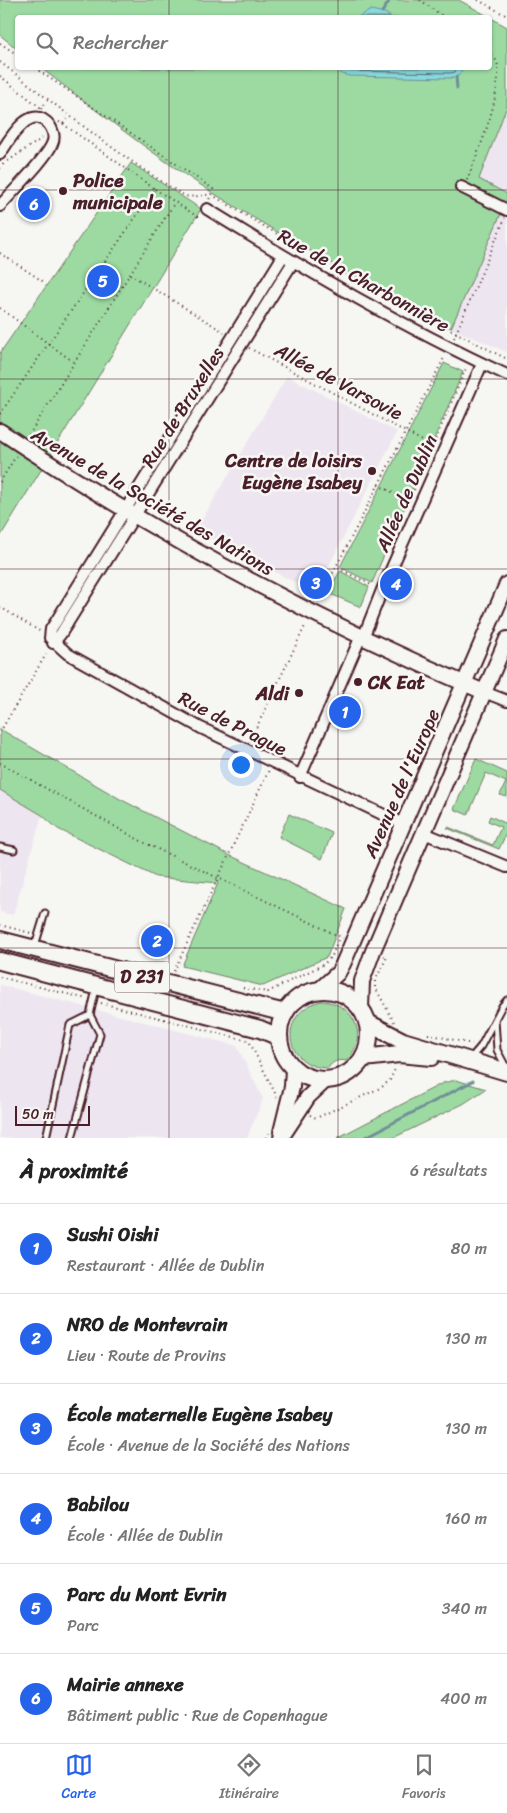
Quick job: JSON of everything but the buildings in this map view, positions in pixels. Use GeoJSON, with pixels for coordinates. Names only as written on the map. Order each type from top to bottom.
{"type":"FeatureCollection","features":[{"type":"Feature","properties":{"kind":"main road","name":"Avenue de la Société des Nations"},"geometry":{"type":"LineString","coordinates":[[0,431],[130,513],[268,590],[362,637],[474,687]]}},
{"type":"Feature","properties":{"kind":"main road","name":"Avenue de l'Europe"},"geometry":{"type":"LineString","coordinates":[[365,1016],[362,980],[373,952],[430,836],[442,790],[507,585]]}},
{"type":"Feature","properties":{"kind":"main road"},"geometry":{"type":"LineString","coordinates":[[474,687],[474,682],[507,605]]}},
{"type":"Feature","properties":{"kind":"main road","name":"Avenue de l'Europe"},"geometry":{"type":"LineString","coordinates":[[319,990],[338,973],[345,939],[403,824],[474,687],[507,639]]}},
{"type":"Feature","properties":{"kind":"main road","name":"D 231"},"geometry":{"type":"LineString","coordinates":[[0,940],[285,1013]]}},
{"type":"Feature","properties":{"kind":"main road","name":"D 231"},"geometry":{"type":"LineString","coordinates":[[0,961],[95,993],[260,1029],[279,1037]]}},
{"type":"Feature","properties":{"kind":"main road"},"geometry":{"type":"LineString","coordinates":[[365,1016],[368,1047],[364,1058],[347,1075],[325,1081],[313,1080],[293,1069],[283,1054],[279,1037],[285,1013],[294,1002],[305,994],[319,990],[342,994],[365,1016],[403,1041],[507,1071]]}},
{"type":"Feature","properties":{"kind":"main road"},"geometry":{"type":"LineString","coordinates":[[364,1058],[399,1054],[468,1061]]}},
{"type":"Feature","properties":{"kind":"main road"},"geometry":{"type":"LineString","coordinates":[[280,1138],[293,1107],[293,1069]]}},
{"type":"Feature","properties":{"kind":"main road"},"geometry":{"type":"LineString","coordinates":[[293,1107],[308,1097],[325,1081]]}},
{"type":"Feature","properties":{"kind":"street"},"geometry":{"type":"LineString","coordinates":[[0,206],[48,150],[54,138],[53,132],[45,121],[38,118],[29,118],[21,124],[2,158]]}},
{"type":"Feature","properties":{"kind":"street"},"geometry":{"type":"LineString","coordinates":[[462,188],[507,212]]}},
{"type":"Feature","properties":{"kind":"street","name":"Rue de la Charbonnière"},"geometry":{"type":"LineString","coordinates":[[205,207],[283,256],[371,307],[507,375]]}},
{"type":"Feature","properties":{"kind":"street","name":"Rue de Bruxelles"},"geometry":{"type":"LineString","coordinates":[[52,640],[60,635],[130,513],[283,256]]}},
{"type":"Feature","properties":{"kind":"street","name":"Rue de Bruxelles"},"geometry":{"type":"LineString","coordinates":[[130,513],[293,262]]}},
{"type":"Feature","properties":{"kind":"street","name":"Allée de Dublin"},"geometry":{"type":"LineString","coordinates":[[300,777],[482,364]]}},
{"type":"Feature","properties":{"kind":"street","name":"Rue de Prague"},"geometry":{"type":"LineString","coordinates":[[52,640],[106,676],[272,764],[403,824]]}},
{"type":"Feature","properties":{"kind":"street","name":"Avenue de la Société des Nations"},"geometry":{"type":"LineString","coordinates":[[474,687],[507,701]]}},
{"type":"Feature","properties":{"kind":"street"},"geometry":{"type":"LineString","coordinates":[[430,836],[507,867]]}},
{"type":"Feature","properties":{"kind":"lane"},"geometry":{"type":"LineString","coordinates":[[0,847],[14,850]]}},
{"type":"Feature","properties":{"kind":"lane"},"geometry":{"type":"LineString","coordinates":[[35,949],[45,913]]}},
{"type":"Feature","properties":{"kind":"lane"},"geometry":{"type":"LineString","coordinates":[[72,1138],[100,1034],[90,1015],[95,993]]}},
{"type":"Feature","properties":{"kind":"lane"},"geometry":{"type":"LineString","coordinates":[[468,1061],[481,1046],[495,1017],[507,1000]]}},
{"type":"Feature","properties":{"kind":"lane"},"geometry":{"type":"LineString","coordinates":[[46,1138],[70,1025],[90,1015]]}},
{"type":"Feature","properties":{"kind":"lane"},"geometry":{"type":"LineString","coordinates":[[495,1017],[498,1050],[507,1071]]}},
{"type":"Feature","properties":{"kind":"path"},"geometry":{"type":"LineString","coordinates":[[420,0],[441,15]]}},
{"type":"Feature","properties":{"kind":"path"},"geometry":{"type":"LineString","coordinates":[[478,0],[507,16]]}},
{"type":"Feature","properties":{"kind":"path"},"geometry":{"type":"LineString","coordinates":[[0,43],[15,53]]}},
{"type":"Feature","properties":{"kind":"path"},"geometry":{"type":"LineString","coordinates":[[462,188],[482,141],[498,82],[498,66],[492,56]]}},
{"type":"Feature","properties":{"kind":"path"},"geometry":{"type":"LineString","coordinates":[[0,62],[69,116],[185,196],[194,198],[202,194],[212,195],[290,244],[507,360]]}},
{"type":"Feature","properties":{"kind":"path"},"geometry":{"type":"LineString","coordinates":[[38,70],[213,189],[212,195],[198,217],[154,189],[56,119]]}},
{"type":"Feature","properties":{"kind":"path"},"geometry":{"type":"LineString","coordinates":[[0,76],[41,109],[48,99]]}},
{"type":"Feature","properties":{"kind":"path"},"geometry":{"type":"LineString","coordinates":[[0,160],[53,132],[69,116]]}},
{"type":"Feature","properties":{"kind":"path"},"geometry":{"type":"LineString","coordinates":[[0,169],[2,158]]}},
{"type":"Feature","properties":{"kind":"path"},"geometry":{"type":"LineString","coordinates":[[0,414],[154,189]]}},
{"type":"Feature","properties":{"kind":"path"},"geometry":{"type":"LineString","coordinates":[[0,482],[175,202]]}},
{"type":"Feature","properties":{"kind":"path"},"geometry":{"type":"LineString","coordinates":[[319,600],[338,568],[378,486],[450,348],[507,212]]}},
{"type":"Feature","properties":{"kind":"path"},"geometry":{"type":"LineString","coordinates":[[0,253],[44,282]]}},
{"type":"Feature","properties":{"kind":"path"},"geometry":{"type":"LineString","coordinates":[[130,274],[227,334]]}},
{"type":"Feature","properties":{"kind":"path"},"geometry":{"type":"LineString","coordinates":[[0,308],[75,363]]}},
{"type":"Feature","properties":{"kind":"path","name":"Allée de Varsovie"},"geometry":{"type":"LineString","coordinates":[[248,347],[443,452]]}},
{"type":"Feature","properties":{"kind":"path"},"geometry":{"type":"LineString","coordinates":[[378,486],[419,506]]}},
{"type":"Feature","properties":{"kind":"path"},"geometry":{"type":"LineString","coordinates":[[338,568],[382,590]]}},
{"type":"Feature","properties":{"kind":"path"},"geometry":{"type":"LineString","coordinates":[[0,607],[52,640],[0,732]]}},
{"type":"Feature","properties":{"kind":"path"},"geometry":{"type":"LineString","coordinates":[[246,750],[306,624]]}},
{"type":"Feature","properties":{"kind":"path"},"geometry":{"type":"LineString","coordinates":[[0,763],[141,841],[217,880],[345,939],[329,961],[268,992]]}},
{"type":"Feature","properties":{"kind":"path"},"geometry":{"type":"LineString","coordinates":[[174,972],[272,764]]}},
{"type":"Feature","properties":{"kind":"path"},"geometry":{"type":"LineString","coordinates":[[373,952],[387,957],[375,980],[375,987],[397,1027]]}},
{"type":"Feature","properties":{"kind":"path"},"geometry":{"type":"LineString","coordinates":[[0,977],[95,993],[249,1041],[279,1099],[316,1118],[382,1087],[390,1080],[398,1063],[399,1054]]}},
{"type":"Feature","properties":{"kind":"path"},"geometry":{"type":"LineString","coordinates":[[425,1033],[481,1046]]}},
{"type":"Feature","properties":{"kind":"shaded area"},"geometry":{"type":"Polygon","coordinates":[[[507,106],[507,194],[478,180],[507,106]]]}},
{"type":"Feature","properties":{"kind":"shaded area"},"geometry":{"type":"Polygon","coordinates":[[[507,200],[507,352],[451,328],[507,200]]]}},
{"type":"Feature","properties":{"kind":"shaded area"},"geometry":{"type":"Polygon","coordinates":[[[287,376],[397,432],[315,593],[196,530],[287,376]]]}},
{"type":"Feature","properties":{"kind":"shaded area"},"geometry":{"type":"Polygon","coordinates":[[[0,790],[42,815],[13,915],[0,912],[0,790]]]}},
{"type":"Feature","properties":{"kind":"shaded area"},"geometry":{"type":"Polygon","coordinates":[[[0,985],[237,1046],[263,1099],[247,1138],[0,1138],[0,985]]]}},
{"type":"Feature","properties":{"kind":"green space"},"geometry":{"type":"Polygon","coordinates":[[[0,0],[459,0],[486,15],[15,15],[15,47],[0,35],[0,0]]]}},
{"type":"Feature","properties":{"kind":"green space"},"geometry":{"type":"Polygon","coordinates":[[[492,19],[507,27],[507,106],[479,179],[507,194],[507,200],[451,328],[330,262],[213,193],[104,116],[44,70],[492,70],[492,19]]]}},
{"type":"Feature","properties":{"kind":"green space"},"geometry":{"type":"Polygon","coordinates":[[[131,163],[201,209],[0,537],[0,353],[131,163]]]}},
{"type":"Feature","properties":{"kind":"green space"},"geometry":{"type":"Polygon","coordinates":[[[444,363],[463,372],[372,583],[340,567],[444,363]]]}},
{"type":"Feature","properties":{"kind":"green space"},"geometry":{"type":"Polygon","coordinates":[[[340,571],[369,587],[361,607],[328,593],[340,571]]]}},
{"type":"Feature","properties":{"kind":"green space"},"geometry":{"type":"Polygon","coordinates":[[[0,729],[120,799],[229,855],[346,909],[327,957],[263,986],[182,966],[218,883],[156,877],[58,829],[42,815],[0,790],[0,729]]]}},
{"type":"Feature","properties":{"kind":"green space"},"geometry":{"type":"Polygon","coordinates":[[[476,759],[507,773],[507,797],[500,795],[506,782],[486,773],[468,815],[454,809],[476,759]]]}},
{"type":"Feature","properties":{"kind":"green space"},"geometry":{"type":"Polygon","coordinates":[[[289,814],[332,833],[322,859],[279,837],[289,814]]]}},
{"type":"Feature","properties":{"kind":"green space"},"geometry":{"type":"Polygon","coordinates":[[[490,816],[507,824],[507,832],[499,849],[447,828],[493,845],[501,827],[488,821],[490,816]]]}},
{"type":"Feature","properties":{"kind":"green space"},"geometry":{"type":"Polygon","coordinates":[[[321,1001],[342,1007],[355,1022],[357,1032],[357,1042],[353,1052],[346,1061],[340,1060],[331,1064],[328,1068],[313,1066],[302,1059],[294,1050],[291,1039],[292,1027],[297,1016],[307,1007],[321,1001]]]}},
{"type":"Feature","properties":{"kind":"green space"},"geometry":{"type":"Polygon","coordinates":[[[456,1080],[486,1089],[463,1104],[393,1138],[337,1138],[443,1083],[456,1080]]]}},
{"type":"Feature","properties":{"kind":"water"},"geometry":{"type":"Polygon","coordinates":[[[371,10],[388,15],[362,15],[371,10]]]}},
{"type":"Feature","properties":{"kind":"water"},"geometry":{"type":"Polygon","coordinates":[[[339,70],[460,70],[462,72],[458,76],[450,78],[349,76],[342,74],[339,70]]]}},
{"type":"Feature","properties":{"kind":"waterway"},"geometry":{"type":"LineString","coordinates":[[382,12],[390,0]]}},
{"type":"Feature","properties":{"kind":"waterway"},"geometry":{"type":"LineString","coordinates":[[456,77],[457,88]]}},
{"type":"Feature","properties":{"kind":"waterway"},"geometry":{"type":"LineString","coordinates":[[364,1138],[473,1081]]}},
{"type":"Feature","properties":{"kind":"place","name":"Police municipale"},"geometry":{"type":"Point","coordinates":[63,191]}},
{"type":"Feature","properties":{"kind":"place","name":"Mairie annexe"},"geometry":{"type":"Point","coordinates":[34,204]}},
{"type":"Feature","properties":{"kind":"place","name":"Parc du Mont Evrin"},"geometry":{"type":"Point","coordinates":[103,281]}},
{"type":"Feature","properties":{"kind":"place","name":"Centre de loisirs Eugène Isabey"},"geometry":{"type":"Point","coordinates":[372,471]}},
{"type":"Feature","properties":{"kind":"place","name":"École maternelle Eugène Isabey"},"geometry":{"type":"Point","coordinates":[316,583]}},
{"type":"Feature","properties":{"kind":"place","name":"Babilou"},"geometry":{"type":"Point","coordinates":[396,584]}},
{"type":"Feature","properties":{"kind":"place","name":"CK Eat"},"geometry":{"type":"Point","coordinates":[358,682]}},
{"type":"Feature","properties":{"kind":"place","name":"Aldi"},"geometry":{"type":"Point","coordinates":[299,693]}},
{"type":"Feature","properties":{"kind":"place","name":"Sushi Oishi"},"geometry":{"type":"Point","coordinates":[345,712]}},
{"type":"Feature","properties":{"kind":"place","name":"NRO de Montevrain"},"geometry":{"type":"Point","coordinates":[157,941]}}]}
